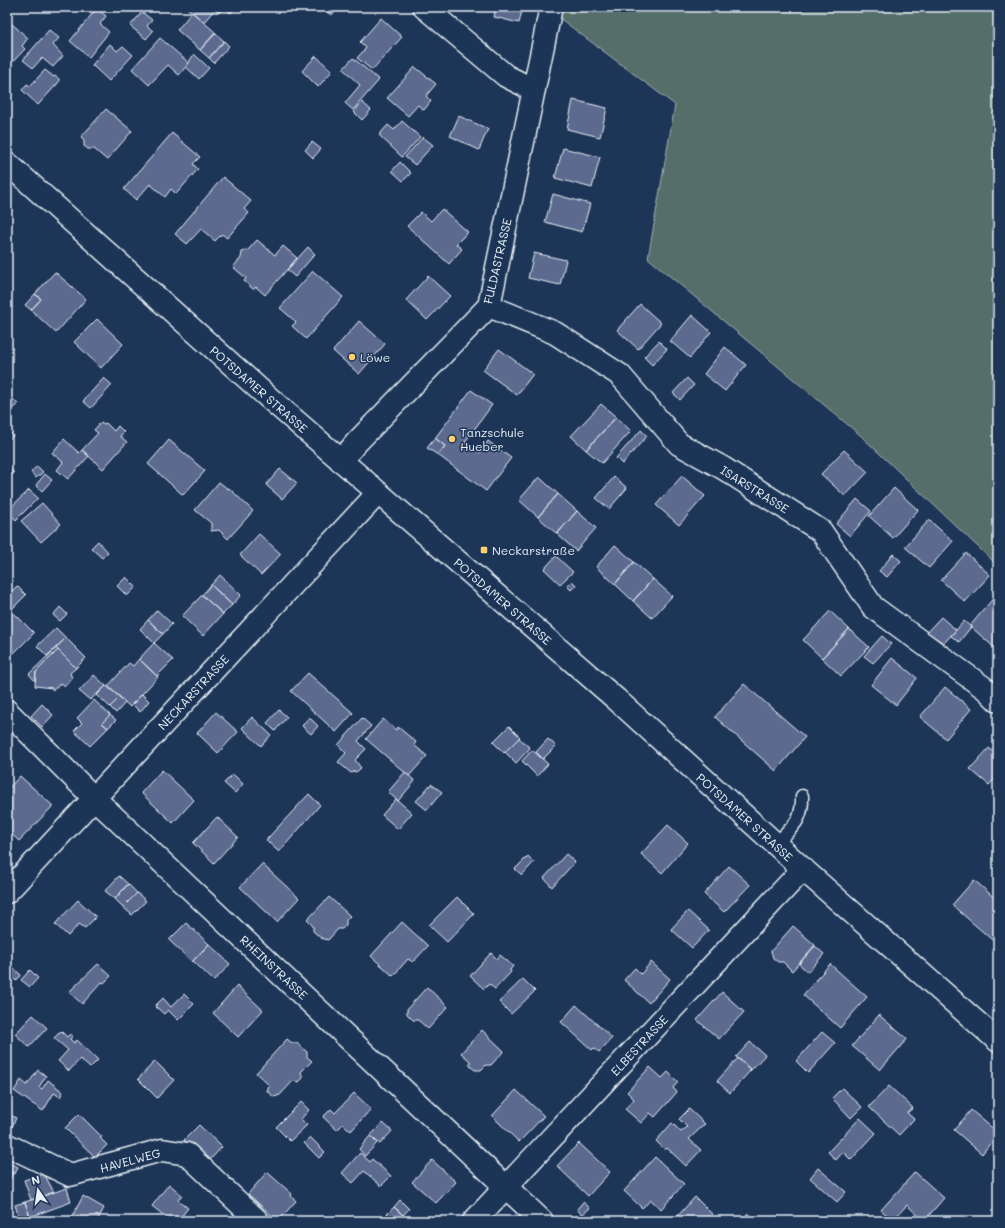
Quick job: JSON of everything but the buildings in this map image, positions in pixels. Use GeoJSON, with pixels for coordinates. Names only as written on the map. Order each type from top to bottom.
{"type":"FeatureCollection","features":[{"type":"Feature","properties":{"kind":"street"},"geometry":{"type":"LineString","coordinates":[[424,7],[506,76],[534,90]]}},
{"type":"Feature","properties":{"kind":"street","name":"FULDASTRASSE"},"geometry":{"type":"LineString","coordinates":[[341,461],[356,443],[489,306],[551,7]]}},
{"type":"Feature","properties":{"kind":"street","name":"POTSDAMER STRASSE"},"geometry":{"type":"LineString","coordinates":[[7,163],[341,461],[616,699],[803,869],[998,1041]]}},
{"type":"Feature","properties":{"kind":"street","name":"ISARSTRASSE"},"geometry":{"type":"LineString","coordinates":[[489,306],[555,333],[620,375],[679,444],[723,468],[821,531],[873,607],[987,690],[998,701]]}},
{"type":"Feature","properties":{"kind":"street","name":"NECKARSTRASSE"},"geometry":{"type":"LineString","coordinates":[[7,892],[378,493]]}},
{"type":"Feature","properties":{"kind":"street","name":"RHEINSTRASSE"},"geometry":{"type":"LineString","coordinates":[[7,712],[94,798],[542,1221]]}},
{"type":"Feature","properties":{"kind":"street","name":"ELBESTRASSE"},"geometry":{"type":"LineString","coordinates":[[474,1221],[803,869]]}},
{"type":"Feature","properties":{"kind":"street","name":"HAVELWEG"},"geometry":{"type":"LineString","coordinates":[[7,1145],[70,1175],[162,1150],[187,1154],[258,1221]]}},
{"type":"Feature","properties":{"kind":"lane"},"geometry":{"type":"LineString","coordinates":[[776,844],[798,820],[803,810],[802,796]]}},
{"type":"Feature","properties":{"kind":"green space"},"geometry":{"type":"Polygon","coordinates":[[[551,7],[998,7],[998,566],[860,435],[648,258],[675,105],[550,11],[551,7]]]}},
{"type":"Feature","properties":{"kind":"place","name":"Löwe"},"geometry":{"type":"Point","coordinates":[352,357]}},
{"type":"Feature","properties":{"kind":"place","name":"Tanzschule Hueber"},"geometry":{"type":"Point","coordinates":[452,439]}},
{"type":"Feature","properties":{"kind":"place","name":"Neckarstraße"},"geometry":{"type":"Point","coordinates":[484,550]}}]}
